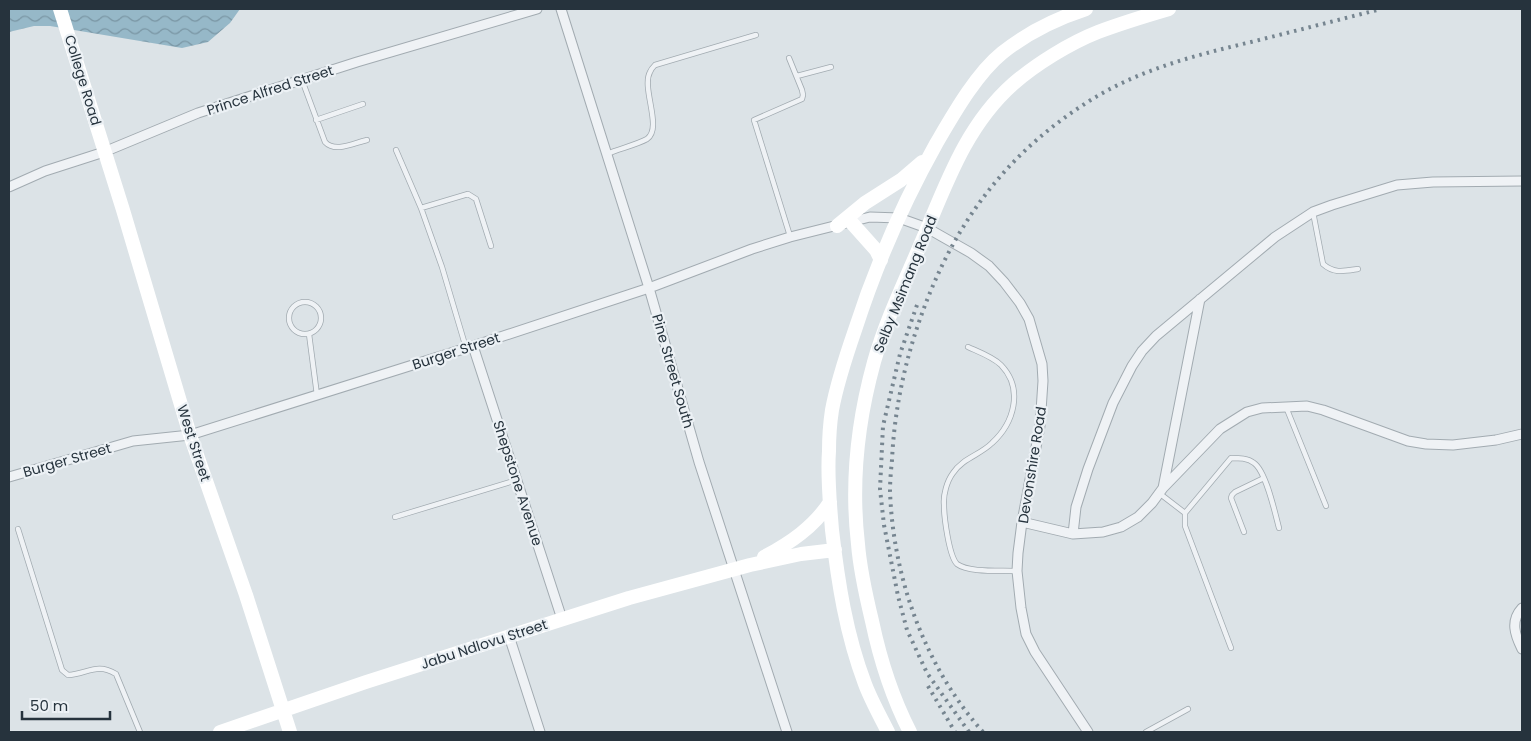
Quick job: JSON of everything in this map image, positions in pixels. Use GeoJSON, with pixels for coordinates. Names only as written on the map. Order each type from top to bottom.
{"type":"FeatureCollection","features":[{"type":"Feature","properties":{"kind":"main road","name":"College Road"},"geometry":{"type":"LineString","coordinates":[[60,9],[104,152]]}},
{"type":"Feature","properties":{"kind":"main road","name":"Selby Msimang Road"},"geometry":{"type":"LineString","coordinates":[[888,732],[865,685],[850,638],[837,578],[830,502],[829,452],[832,410],[845,360],[860,313],[899,218],[930,155],[965,97],[983,73],[1001,54],[1061,16],[1086,9]]}},
{"type":"Feature","properties":{"kind":"main road","name":"Selby Msimang Road"},"geometry":{"type":"LineString","coordinates":[[910,732],[889,684],[876,641],[863,584],[857,542],[857,469],[861,428],[874,361],[887,321],[949,176],[981,119],[998,98],[1014,83],[1041,63],[1069,46],[1097,32],[1169,9]]}},
{"type":"Feature","properties":{"kind":"main road","name":"West Street"},"geometry":{"type":"LineString","coordinates":[[104,152],[190,435],[246,595],[290,732]]}},
{"type":"Feature","properties":{"kind":"main road"},"geometry":{"type":"LineString","coordinates":[[837,226],[865,203],[901,180],[930,155]]}},
{"type":"Feature","properties":{"kind":"main road"},"geometry":{"type":"LineString","coordinates":[[851,222],[876,250],[881,260]]}},
{"type":"Feature","properties":{"kind":"main road","name":"Jabu Ndlovu Street"},"geometry":{"type":"LineString","coordinates":[[750,565],[780,548],[807,529],[830,502]]}},
{"type":"Feature","properties":{"kind":"main road","name":"Jabu Ndlovu Street"},"geometry":{"type":"LineString","coordinates":[[220,732],[629,598],[750,565],[800,554],[834,550]]}},
{"type":"Feature","properties":{"kind":"street","name":"Prince Alfred Street"},"geometry":{"type":"LineString","coordinates":[[9,187],[45,171],[104,152],[198,113],[357,62],[537,9]]}},
{"type":"Feature","properties":{"kind":"street","name":"Pine Street South"},"geometry":{"type":"LineString","coordinates":[[561,9],[648,288],[699,462],[787,732]]}},
{"type":"Feature","properties":{"kind":"street"},"geometry":{"type":"LineString","coordinates":[[1073,534],[1076,507],[1088,469],[1123,382],[1142,351],[1156,336],[1275,237],[1313,212],[1339,202],[1397,185],[1433,182],[1522,181]]}},
{"type":"Feature","properties":{"kind":"street","name":"Burger Street"},"geometry":{"type":"LineString","coordinates":[[9,477],[133,441],[190,435],[648,288],[752,249],[790,237],[870,218],[899,218]]}},
{"type":"Feature","properties":{"kind":"street","name":"Devonshire Road"},"geometry":{"type":"LineString","coordinates":[[899,218],[927,228],[971,253],[989,266],[1004,282],[1029,319],[1042,364],[1044,381],[1042,410],[1022,522],[1017,571],[1020,608],[1026,634],[1035,652],[1088,732]]}},
{"type":"Feature","properties":{"kind":"street"},"geometry":{"type":"LineString","coordinates":[[1161,490],[1200,300]]}},
{"type":"Feature","properties":{"kind":"street","name":"Shepstone Avenue"},"geometry":{"type":"LineString","coordinates":[[469,347],[517,480],[562,619]]}},
{"type":"Feature","properties":{"kind":"street"},"geometry":{"type":"LineString","coordinates":[[1022,522],[1073,534],[1102,532],[1120,527],[1138,516],[1152,503],[1161,490],[1220,429],[1247,412],[1262,408],[1307,406],[1408,441],[1426,444],[1453,445],[1496,440],[1522,434]]}},
{"type":"Feature","properties":{"kind":"street"},"geometry":{"type":"LineString","coordinates":[[1522,608],[1516,615],[1514,623],[1515,634],[1522,649]]}},
{"type":"Feature","properties":{"kind":"street"},"geometry":{"type":"LineString","coordinates":[[509,636],[540,732]]}},
{"type":"Feature","properties":{"kind":"lane"},"geometry":{"type":"LineString","coordinates":[[606,154],[648,138],[652,132],[653,124],[648,80],[649,72],[655,66],[756,35]]}},
{"type":"Feature","properties":{"kind":"lane"},"geometry":{"type":"LineString","coordinates":[[789,58],[804,95],[802,99],[754,120],[790,237]]}},
{"type":"Feature","properties":{"kind":"lane"},"geometry":{"type":"LineString","coordinates":[[797,76],[831,67]]}},
{"type":"Feature","properties":{"kind":"lane"},"geometry":{"type":"LineString","coordinates":[[302,80],[325,142],[332,147],[339,147],[367,140]]}},
{"type":"Feature","properties":{"kind":"lane"},"geometry":{"type":"LineString","coordinates":[[316,120],[363,104]]}},
{"type":"Feature","properties":{"kind":"lane"},"geometry":{"type":"LineString","coordinates":[[396,150],[421,208],[469,347]]}},
{"type":"Feature","properties":{"kind":"lane"},"geometry":{"type":"LineString","coordinates":[[421,208],[468,194],[472,196],[476,199],[491,246]]}},
{"type":"Feature","properties":{"kind":"lane"},"geometry":{"type":"LineString","coordinates":[[1313,212],[1323,264],[1337,272],[1358,269]]}},
{"type":"Feature","properties":{"kind":"lane"},"geometry":{"type":"LineString","coordinates":[[302,302],[312,303],[319,310],[322,320],[318,329],[309,334],[299,333],[291,327],[289,317],[293,307],[302,302]]}},
{"type":"Feature","properties":{"kind":"lane"},"geometry":{"type":"LineString","coordinates":[[309,334],[318,395]]}},
{"type":"Feature","properties":{"kind":"lane"},"geometry":{"type":"LineString","coordinates":[[968,347],[1000,364],[1007,373],[1014,389],[1013,409],[1001,433],[990,445],[960,464],[953,472],[948,483],[943,504],[950,552],[957,563],[969,569],[1017,571]]}},
{"type":"Feature","properties":{"kind":"lane"},"geometry":{"type":"LineString","coordinates":[[1286,406],[1326,506]]}},
{"type":"Feature","properties":{"kind":"lane"},"geometry":{"type":"LineString","coordinates":[[1231,648],[1185,526],[1185,513],[1231,458],[1248,460],[1255,463],[1264,478],[1279,528]]}},
{"type":"Feature","properties":{"kind":"lane"},"geometry":{"type":"LineString","coordinates":[[1244,532],[1232,495],[1264,478]]}},
{"type":"Feature","properties":{"kind":"lane"},"geometry":{"type":"LineString","coordinates":[[395,516],[517,480]]}},
{"type":"Feature","properties":{"kind":"lane"},"geometry":{"type":"LineString","coordinates":[[1161,490],[1185,513]]}},
{"type":"Feature","properties":{"kind":"lane"},"geometry":{"type":"LineString","coordinates":[[18,530],[62,670],[68,675],[97,668],[109,670],[116,674],[140,732]]}},
{"type":"Feature","properties":{"kind":"lane"},"geometry":{"type":"LineString","coordinates":[[1146,732],[1188,710]]}},
{"type":"Feature","properties":{"kind":"water"},"geometry":{"type":"Polygon","coordinates":[[[9,9],[240,9],[230,23],[208,42],[182,48],[50,26],[34,26],[9,32],[9,9]]]}},
{"type":"Feature","properties":{"kind":"railway"},"geometry":{"type":"LineString","coordinates":[[983,732],[962,707],[944,679],[916,620],[905,588],[898,556],[892,524],[890,491],[897,412],[910,349],[942,265],[959,234],[978,204],[1000,176],[1025,151],[1052,127],[1102,93],[1143,74],[1185,59],[1381,9]]}},
{"type":"Feature","properties":{"kind":"railway"},"geometry":{"type":"LineString","coordinates":[[917,305],[900,354],[883,426],[880,489],[884,525],[898,596],[907,630],[927,673],[969,732]]}},
{"type":"Feature","properties":{"kind":"railway"},"geometry":{"type":"LineString","coordinates":[[928,686],[955,732]]}}]}
